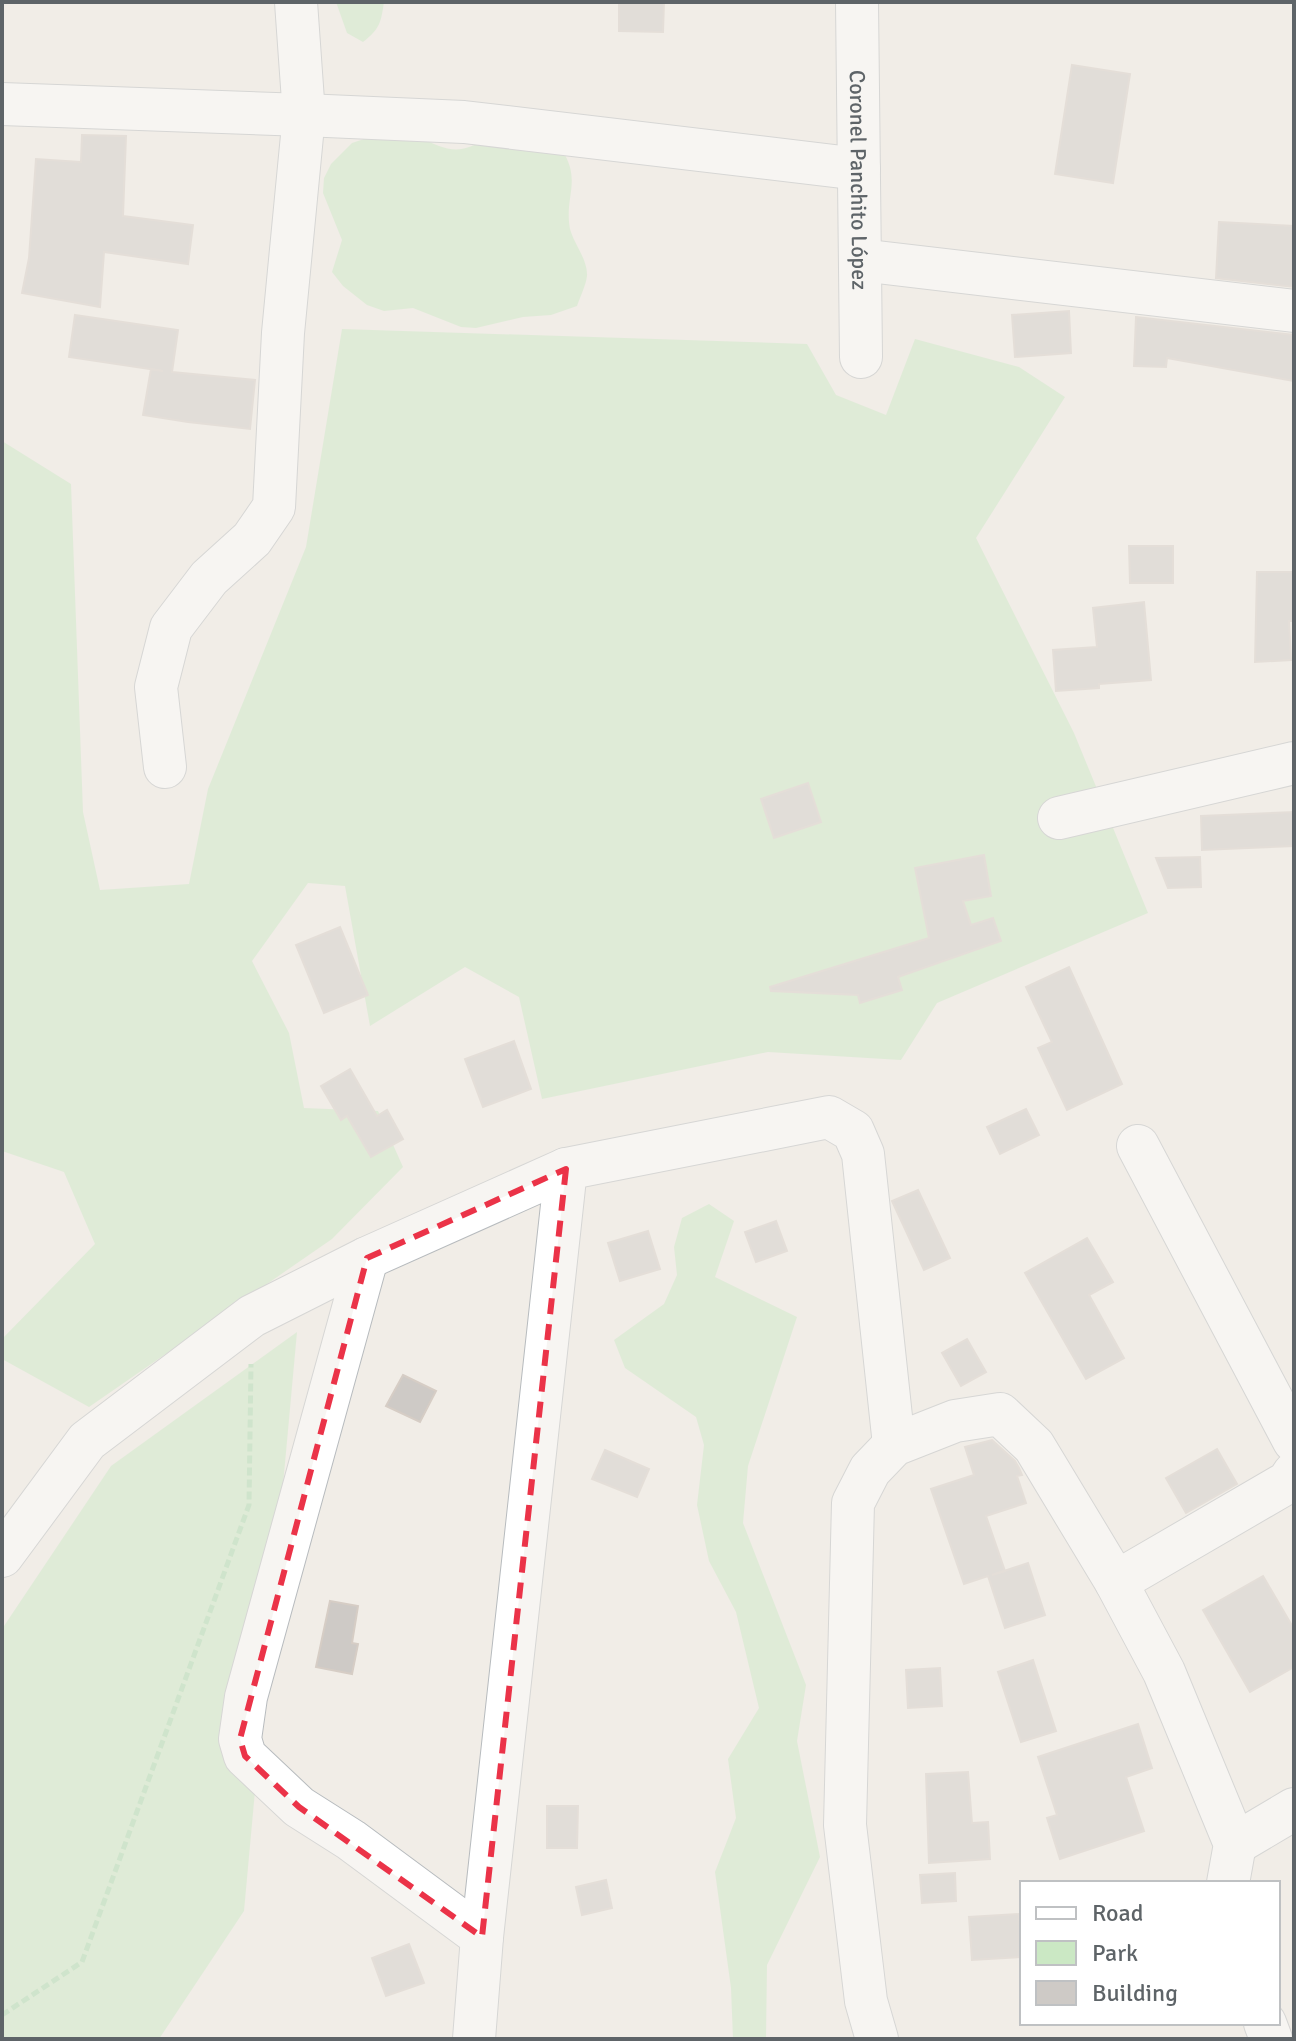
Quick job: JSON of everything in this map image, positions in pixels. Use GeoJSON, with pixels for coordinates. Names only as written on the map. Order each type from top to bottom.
{"type":"FeatureCollection","features":[{"type":"Feature","properties":{"kind":"street"},"geometry":{"type":"LineString","coordinates":[[165,767],[156,687],[171,628],[209,578],[252,539],[274,507],[283,333],[304,115],[296,2]]}},
{"type":"Feature","properties":{"kind":"street","name":"Coronel Panchito López"},"geometry":{"type":"LineString","coordinates":[[857,2],[861,357]]}},
{"type":"Feature","properties":{"kind":"street"},"geometry":{"type":"LineString","coordinates":[[2,104],[464,122],[859,169]]}},
{"type":"Feature","properties":{"kind":"street"},"geometry":{"type":"LineString","coordinates":[[860,260],[1294,311]]}},
{"type":"Feature","properties":{"kind":"street"},"geometry":{"type":"LineString","coordinates":[[1059,818],[1294,763]]}},
{"type":"Feature","properties":{"kind":"street"},"geometry":{"type":"LineString","coordinates":[[2,1556],[87,1441],[252,1316],[367,1258],[566,1169],[829,1117],[853,1131],[863,1154],[894,1445]]}},
{"type":"Feature","properties":{"kind":"street"},"geometry":{"type":"LineString","coordinates":[[1138,1146],[1294,1441]]}},
{"type":"Feature","properties":{"kind":"street"},"geometry":{"type":"LineString","coordinates":[[474,2039],[482,1937],[566,1169]]}},
{"type":"Feature","properties":{"kind":"street"},"geometry":{"type":"LineString","coordinates":[[367,1258],[246,1697],[240,1739],[245,1756],[299,1807],[351,1840],[482,1937]]}},
{"type":"Feature","properties":{"kind":"street"},"geometry":{"type":"LineString","coordinates":[[877,2039],[866,2001],[845,1825],[853,1503],[870,1470],[894,1445],[955,1421],[1000,1414],[1034,1446],[1116,1582],[1164,1672],[1231,1863],[1294,1809]]}},
{"type":"Feature","properties":{"kind":"street"},"geometry":{"type":"LineString","coordinates":[[1116,1582],[1288,1482],[1294,1473]]}},
{"type":"Feature","properties":{"kind":"path"},"geometry":{"type":"LineString","coordinates":[[2,2015],[82,1962],[249,1505],[252,1316]]}},
{"type":"Feature","properties":{"kind":"highlighted area"},"geometry":{"type":"Polygon","coordinates":[[[566,1169],[482,1937],[299,1807],[245,1756],[240,1739],[367,1258],[566,1169]]]}},
{"type":"Feature","properties":{"kind":"green space"},"geometry":{"type":"Polygon","coordinates":[[[336,2],[384,2],[381,20],[363,42],[347,33],[336,2]]]}},
{"type":"Feature","properties":{"kind":"green space"},"geometry":{"type":"Polygon","coordinates":[[[416,136],[452,149],[469,147],[489,137],[562,150],[572,180],[570,229],[587,270],[577,306],[551,315],[523,317],[476,328],[461,327],[413,308],[384,311],[367,305],[343,286],[332,272],[342,240],[323,193],[324,178],[331,164],[352,143],[367,138],[416,136]]]}},
{"type":"Feature","properties":{"kind":"green space"},"geometry":{"type":"Polygon","coordinates":[[[342,329],[807,344],[836,395],[886,415],[915,339],[1019,367],[1065,397],[976,538],[1074,733],[1148,913],[937,1003],[901,1060],[768,1052],[542,1099],[519,997],[465,967],[370,1026],[345,886],[308,883],[252,961],[289,1033],[304,1108],[378,1111],[403,1167],[332,1239],[89,1407],[2,1359],[2,1339],[95,1244],[64,1172],[2,1151],[2,441],[71,484],[83,812],[100,890],[189,884],[208,789],[306,547],[342,329]]]}},
{"type":"Feature","properties":{"kind":"green space"},"geometry":{"type":"Polygon","coordinates":[[[709,1204],[734,1221],[715,1277],[797,1317],[748,1466],[743,1523],[806,1685],[797,1741],[820,1857],[767,1965],[766,2039],[733,2039],[731,1988],[715,1872],[736,1818],[728,1759],[759,1708],[736,1612],[709,1561],[697,1505],[704,1445],[696,1417],[625,1368],[614,1340],[664,1304],[677,1275],[674,1247],[682,1218],[709,1204]]]}},
{"type":"Feature","properties":{"kind":"green space"},"geometry":{"type":"Polygon","coordinates":[[[297,1332],[244,1911],[159,2039],[2,2039],[2,1629],[111,1466],[297,1332]]]}},
{"type":"Feature","properties":{"kind":"building"},"geometry":{"type":"Polygon","coordinates":[[[619,2],[664,2],[663,32],[619,31],[619,2]]]}},
{"type":"Feature","properties":{"kind":"building"},"geometry":{"type":"Polygon","coordinates":[[[1072,65],[1130,74],[1113,183],[1055,174],[1072,65]]]}},
{"type":"Feature","properties":{"kind":"building"},"geometry":{"type":"Polygon","coordinates":[[[82,135],[126,136],[123,216],[193,225],[188,264],[104,252],[100,307],[22,293],[29,258],[36,159],[81,162],[82,135]]]}},
{"type":"Feature","properties":{"kind":"building"},"geometry":{"type":"Polygon","coordinates":[[[1219,222],[1294,226],[1294,287],[1216,278],[1219,222]]]}},
{"type":"Feature","properties":{"kind":"building"},"geometry":{"type":"Polygon","coordinates":[[[1069,311],[1071,353],[1015,357],[1012,315],[1069,311]]]}},
{"type":"Feature","properties":{"kind":"building"},"geometry":{"type":"Polygon","coordinates":[[[75,315],[178,330],[172,372],[255,380],[250,429],[143,415],[151,369],[69,357],[75,315]]]}},
{"type":"Feature","properties":{"kind":"building"},"geometry":{"type":"Polygon","coordinates":[[[1136,317],[1294,335],[1294,381],[1167,358],[1166,367],[1134,366],[1136,317]]]}},
{"type":"Feature","properties":{"kind":"building"},"geometry":{"type":"Polygon","coordinates":[[[1129,546],[1173,546],[1173,583],[1130,583],[1129,546]]]}},
{"type":"Feature","properties":{"kind":"building"},"geometry":{"type":"Polygon","coordinates":[[[1257,572],[1294,572],[1294,621],[1289,621],[1291,660],[1255,662],[1257,572]]]}},
{"type":"Feature","properties":{"kind":"building"},"geometry":{"type":"Polygon","coordinates":[[[1144,602],[1151,680],[1056,691],[1053,650],[1097,647],[1093,608],[1144,602]]]}},
{"type":"Feature","properties":{"kind":"building"},"geometry":{"type":"Polygon","coordinates":[[[808,783],[821,822],[774,838],[761,799],[808,783]]]}},
{"type":"Feature","properties":{"kind":"building"},"geometry":{"type":"Polygon","coordinates":[[[1294,812],[1294,846],[1202,850],[1201,816],[1294,812]]]}},
{"type":"Feature","properties":{"kind":"building"},"geometry":{"type":"Polygon","coordinates":[[[984,855],[991,896],[963,901],[971,925],[993,918],[1001,941],[898,977],[902,990],[860,1003],[858,995],[771,991],[770,987],[929,938],[915,868],[984,855]]]}},
{"type":"Feature","properties":{"kind":"building"},"geometry":{"type":"Polygon","coordinates":[[[1200,857],[1201,887],[1168,888],[1156,858],[1200,857]]]}},
{"type":"Feature","properties":{"kind":"building"},"geometry":{"type":"Polygon","coordinates":[[[340,927],[368,995],[324,1013],[296,945],[340,927]]]}},
{"type":"Feature","properties":{"kind":"building"},"geometry":{"type":"Polygon","coordinates":[[[1069,967],[1122,1084],[1067,1110],[1038,1048],[1052,1042],[1026,987],[1069,967]]]}},
{"type":"Feature","properties":{"kind":"building"},"geometry":{"type":"Polygon","coordinates":[[[514,1041],[531,1089],[483,1107],[465,1059],[514,1041]]]}},
{"type":"Feature","properties":{"kind":"building"},"geometry":{"type":"Polygon","coordinates":[[[350,1069],[377,1116],[387,1110],[403,1139],[371,1157],[347,1116],[341,1120],[321,1086],[350,1069]]]}},
{"type":"Feature","properties":{"kind":"building"},"geometry":{"type":"Polygon","coordinates":[[[1026,1109],[1039,1135],[1000,1154],[987,1127],[1026,1109]]]}},
{"type":"Feature","properties":{"kind":"building"},"geometry":{"type":"Polygon","coordinates":[[[918,1190],[950,1258],[924,1270],[892,1201],[918,1190]]]}},
{"type":"Feature","properties":{"kind":"building"},"geometry":{"type":"Polygon","coordinates":[[[776,1221],[787,1251],[756,1262],[745,1232],[776,1221]]]}},
{"type":"Feature","properties":{"kind":"building"},"geometry":{"type":"Polygon","coordinates":[[[648,1231],[660,1269],[620,1281],[608,1243],[648,1231]]]}},
{"type":"Feature","properties":{"kind":"building"},"geometry":{"type":"Polygon","coordinates":[[[1087,1238],[1113,1282],[1089,1295],[1124,1358],[1086,1379],[1025,1273],[1087,1238]]]}},
{"type":"Feature","properties":{"kind":"building"},"geometry":{"type":"Polygon","coordinates":[[[967,1339],[986,1372],[961,1386],[942,1353],[967,1339]]]}},
{"type":"Feature","properties":{"kind":"building"},"geometry":{"type":"Polygon","coordinates":[[[403,1375],[436,1391],[420,1422],[386,1406],[403,1375]]]}},
{"type":"Feature","properties":{"kind":"building"},"geometry":{"type":"Polygon","coordinates":[[[992,1440],[1019,1468],[1022,1475],[1017,1476],[1026,1503],[986,1516],[1005,1571],[1028,1563],[1045,1615],[1005,1628],[988,1576],[964,1584],[931,1489],[974,1475],[965,1447],[992,1440]]]}},
{"type":"Feature","properties":{"kind":"building"},"geometry":{"type":"Polygon","coordinates":[[[1217,1449],[1237,1484],[1186,1513],[1166,1478],[1217,1449]]]}},
{"type":"Feature","properties":{"kind":"building"},"geometry":{"type":"Polygon","coordinates":[[[605,1450],[649,1469],[637,1497],[592,1479],[605,1450]]]}},
{"type":"Feature","properties":{"kind":"building"},"geometry":{"type":"Polygon","coordinates":[[[1263,1576],[1294,1629],[1294,1667],[1250,1692],[1203,1610],[1263,1576]]]}},
{"type":"Feature","properties":{"kind":"building"},"geometry":{"type":"Polygon","coordinates":[[[330,1601],[358,1606],[352,1643],[358,1644],[352,1674],[316,1667],[330,1601]]]}},
{"type":"Feature","properties":{"kind":"building"},"geometry":{"type":"Polygon","coordinates":[[[1033,1660],[1056,1731],[1021,1742],[998,1672],[1033,1660]]]}},
{"type":"Feature","properties":{"kind":"building"},"geometry":{"type":"Polygon","coordinates":[[[940,1668],[942,1706],[908,1708],[906,1670],[940,1668]]]}},
{"type":"Feature","properties":{"kind":"building"},"geometry":{"type":"Polygon","coordinates":[[[1138,1724],[1152,1768],[1126,1777],[1144,1831],[1060,1859],[1047,1818],[1057,1815],[1038,1757],[1138,1724]]]}},
{"type":"Feature","properties":{"kind":"building"},"geometry":{"type":"Polygon","coordinates":[[[968,1772],[972,1823],[988,1822],[990,1859],[929,1863],[926,1774],[968,1772]]]}},
{"type":"Feature","properties":{"kind":"building"},"geometry":{"type":"Polygon","coordinates":[[[547,1806],[578,1806],[577,1848],[547,1848],[547,1806]]]}},
{"type":"Feature","properties":{"kind":"building"},"geometry":{"type":"Polygon","coordinates":[[[955,1873],[956,1901],[922,1903],[920,1875],[955,1873]]]}},
{"type":"Feature","properties":{"kind":"building"},"geometry":{"type":"Polygon","coordinates":[[[606,1880],[612,1908],[582,1915],[576,1887],[606,1880]]]}},
{"type":"Feature","properties":{"kind":"building"},"geometry":{"type":"Polygon","coordinates":[[[1019,1914],[1020,1957],[972,1960],[969,1917],[1019,1914]]]}},
{"type":"Feature","properties":{"kind":"building"},"geometry":{"type":"Polygon","coordinates":[[[409,1944],[424,1983],[386,1996],[372,1958],[409,1944]]]}}]}
